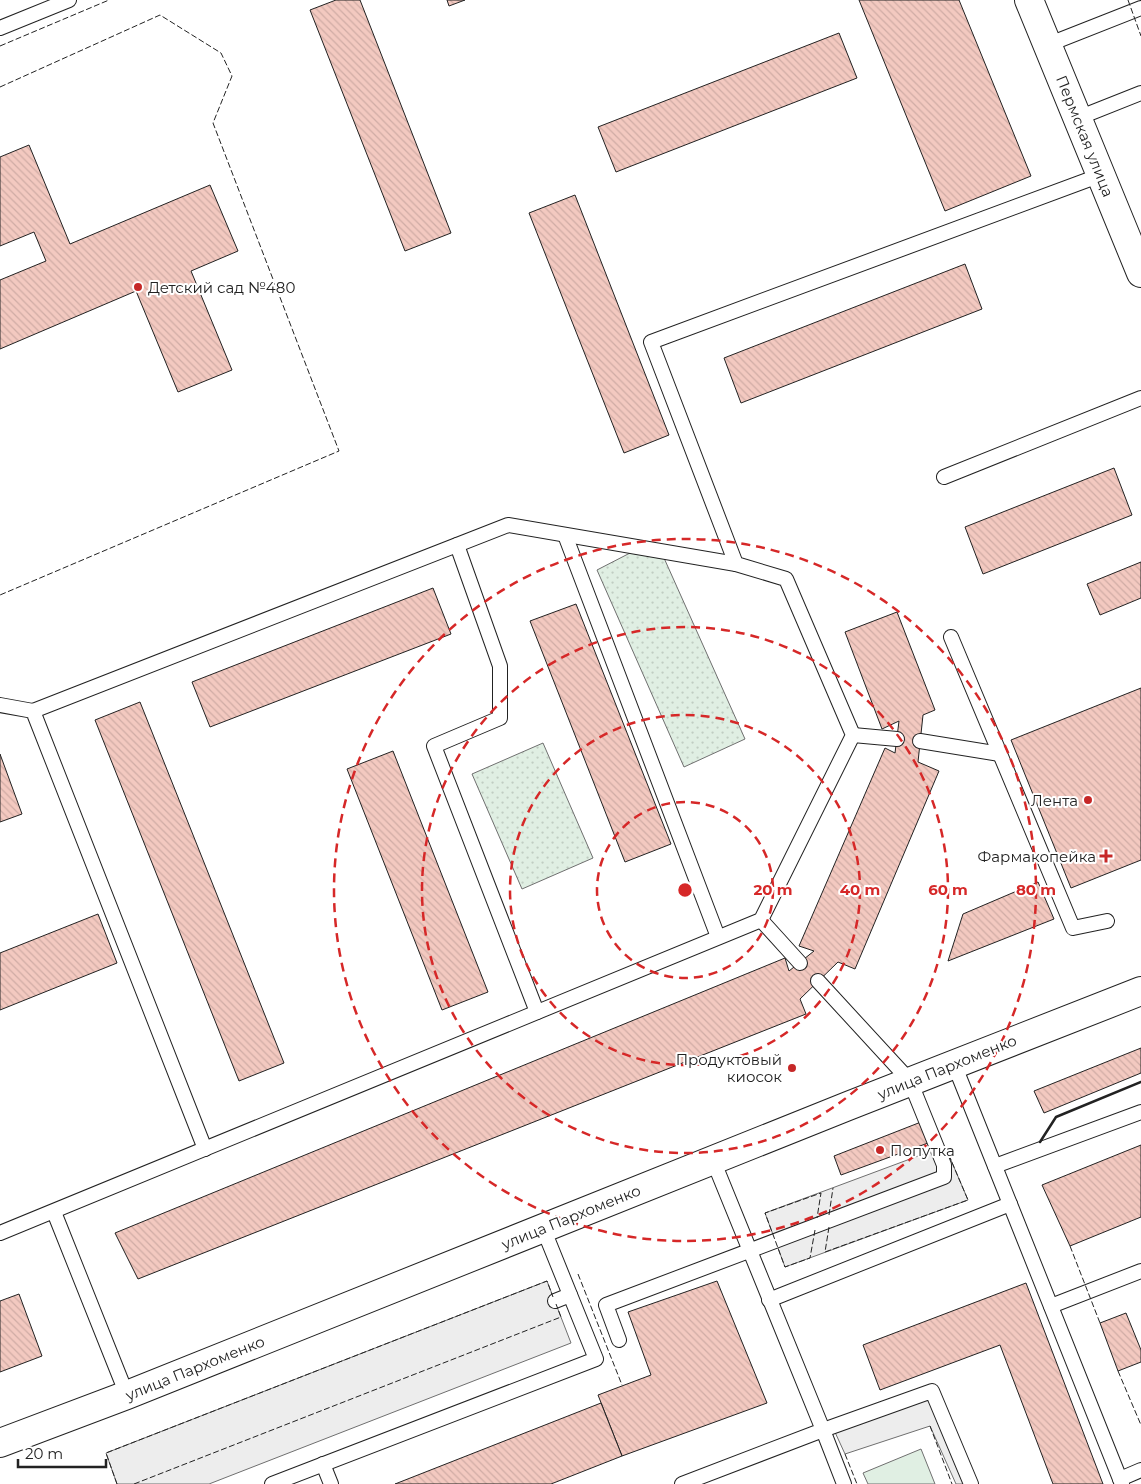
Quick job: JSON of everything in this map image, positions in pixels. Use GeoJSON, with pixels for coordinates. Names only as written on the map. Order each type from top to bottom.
{"type":"FeatureCollection","features":[{"type":"Feature","properties":{"kind":"street","name":"Пермская улица"},"geometry":{"type":"LineString","coordinates":[[1029,0],[1141,272]]}},
{"type":"Feature","properties":{"kind":"street","name":"улица Пархоменко"},"geometry":{"type":"LineString","coordinates":[[0,1443],[127,1395],[910,1081],[1141,991]]}},
{"type":"Feature","properties":{"kind":"lane"},"geometry":{"type":"LineString","coordinates":[[0,28],[69,0]]}},
{"type":"Feature","properties":{"kind":"lane"},"geometry":{"type":"LineString","coordinates":[[1048,45],[1141,8]]}},
{"type":"Feature","properties":{"kind":"lane"},"geometry":{"type":"LineString","coordinates":[[1078,118],[1141,94]]}},
{"type":"Feature","properties":{"kind":"lane"},"geometry":{"type":"LineString","coordinates":[[736,564],[651,342],[1101,175]]}},
{"type":"Feature","properties":{"kind":"lane"},"geometry":{"type":"LineString","coordinates":[[944,477],[1141,398]]}},
{"type":"Feature","properties":{"kind":"lane"},"geometry":{"type":"LineString","coordinates":[[0,706],[34,711],[508,525],[736,564],[786,579],[853,735],[761,920],[0,1233]]}},
{"type":"Feature","properties":{"kind":"lane"},"geometry":{"type":"LineString","coordinates":[[565,535],[718,937]]}},
{"type":"Feature","properties":{"kind":"lane"},"geometry":{"type":"LineString","coordinates":[[457,545],[500,666],[500,718],[434,746],[536,1012]]}},
{"type":"Feature","properties":{"kind":"lane"},"geometry":{"type":"LineString","coordinates":[[950,637],[1072,928],[1106,921]]}},
{"type":"Feature","properties":{"kind":"lane"},"geometry":{"type":"LineString","coordinates":[[34,711],[205,1149]]}},
{"type":"Feature","properties":{"kind":"lane"},"geometry":{"type":"LineString","coordinates":[[853,735],[896,739]]}},
{"type":"Feature","properties":{"kind":"lane"},"geometry":{"type":"LineString","coordinates":[[920,741],[1000,754]]}},
{"type":"Feature","properties":{"kind":"lane"},"geometry":{"type":"LineString","coordinates":[[761,920],[800,963]]}},
{"type":"Feature","properties":{"kind":"lane"},"geometry":{"type":"LineString","coordinates":[[619,1340],[606,1305],[944,1177],[944,1166],[910,1081],[818,981]]}},
{"type":"Feature","properties":{"kind":"lane"},"geometry":{"type":"LineString","coordinates":[[954,1064],[1121,1481],[1141,1470]]}},
{"type":"Feature","properties":{"kind":"lane"},"geometry":{"type":"LineString","coordinates":[[995,1166],[1141,1112]]}},
{"type":"Feature","properties":{"kind":"lane"},"geometry":{"type":"LineString","coordinates":[[713,1160],[844,1484]]}},
{"type":"Feature","properties":{"kind":"lane"},"geometry":{"type":"LineString","coordinates":[[769,1300],[1010,1204]]}},
{"type":"Feature","properties":{"kind":"lane"},"geometry":{"type":"LineString","coordinates":[[54,1212],[127,1395]]}},
{"type":"Feature","properties":{"kind":"lane"},"geometry":{"type":"LineString","coordinates":[[272,1484],[596,1359],[543,1228]]}},
{"type":"Feature","properties":{"kind":"lane"},"geometry":{"type":"LineString","coordinates":[[1051,1306],[1141,1271]]}},
{"type":"Feature","properties":{"kind":"lane"},"geometry":{"type":"LineString","coordinates":[[555,1301],[570,1295]]}},
{"type":"Feature","properties":{"kind":"lane"},"geometry":{"type":"LineString","coordinates":[[685,1483],[822,1430],[932,1391],[971,1484]]}},
{"type":"Feature","properties":{"kind":"lane"},"geometry":{"type":"LineString","coordinates":[[323,1464],[331,1484]]}},
{"type":"Feature","properties":{"kind":"green space"},"geometry":{"type":"Polygon","coordinates":[[[630,553],[664,558],[745,739],[684,767],[597,570],[630,553]]]}},
{"type":"Feature","properties":{"kind":"green space"},"geometry":{"type":"Polygon","coordinates":[[[543,743],[593,858],[522,889],[472,774],[543,743]]]}},
{"type":"Feature","properties":{"kind":"green space"},"geometry":{"type":"Polygon","coordinates":[[[921,1449],[935,1484],[868,1484],[863,1473],[921,1449]]]}},
{"type":"Feature","properties":{"kind":"shaded area"},"geometry":{"type":"Polygon","coordinates":[[[945,1146],[968,1200],[785,1267],[765,1213],[945,1146]]]}},
{"type":"Feature","properties":{"kind":"shaded area"},"geometry":{"type":"Polygon","coordinates":[[[547,1281],[571,1343],[209,1484],[117,1484],[106,1453],[547,1281]]]}},
{"type":"Feature","properties":{"kind":"shaded area"},"geometry":{"type":"Polygon","coordinates":[[[928,1395],[966,1484],[956,1484],[930,1426],[845,1454],[834,1430],[928,1395]]]}},
{"type":"Feature","properties":{"kind":"building"},"geometry":{"type":"Polygon","coordinates":[[[336,0],[360,0],[451,233],[405,251],[310,10],[336,0]]]}},
{"type":"Feature","properties":{"kind":"building"},"geometry":{"type":"Polygon","coordinates":[[[447,0],[465,0],[449,6],[447,0]]]}},
{"type":"Feature","properties":{"kind":"building"},"geometry":{"type":"Polygon","coordinates":[[[859,0],[959,0],[1031,176],[945,211],[859,0]]]}},
{"type":"Feature","properties":{"kind":"building"},"geometry":{"type":"Polygon","coordinates":[[[839,33],[857,78],[616,172],[598,127],[839,33]]]}},
{"type":"Feature","properties":{"kind":"building"},"geometry":{"type":"Polygon","coordinates":[[[29,145],[70,244],[210,185],[238,251],[191,271],[232,370],[178,392],[136,291],[0,349],[0,280],[46,261],[34,232],[0,246],[0,157],[29,145]]]}},
{"type":"Feature","properties":{"kind":"building"},"geometry":{"type":"Polygon","coordinates":[[[575,195],[669,435],[624,453],[529,213],[575,195]]]}},
{"type":"Feature","properties":{"kind":"building"},"geometry":{"type":"Polygon","coordinates":[[[965,264],[982,309],[741,403],[724,358],[965,264]]]}},
{"type":"Feature","properties":{"kind":"building"},"geometry":{"type":"Polygon","coordinates":[[[1114,468],[1132,515],[983,574],[965,527],[1114,468]]]}},
{"type":"Feature","properties":{"kind":"building"},"geometry":{"type":"Polygon","coordinates":[[[1141,562],[1141,598],[1100,615],[1087,584],[1141,562]]]}},
{"type":"Feature","properties":{"kind":"building"},"geometry":{"type":"Polygon","coordinates":[[[433,588],[451,634],[210,727],[192,682],[433,588]]]}},
{"type":"Feature","properties":{"kind":"building"},"geometry":{"type":"Polygon","coordinates":[[[576,604],[671,844],[625,862],[530,621],[576,604]]]}},
{"type":"Feature","properties":{"kind":"building"},"geometry":{"type":"Polygon","coordinates":[[[897,612],[935,710],[923,715],[918,762],[939,771],[855,969],[838,962],[800,999],[806,1014],[138,1279],[115,1233],[785,958],[789,971],[814,951],[799,946],[885,748],[895,753],[899,721],[882,729],[845,632],[897,612]]]}},
{"type":"Feature","properties":{"kind":"building","name":"Лента"},"geometry":{"type":"Polygon","coordinates":[[[1141,688],[1141,860],[1071,888],[1011,740],[1141,688]]]}},
{"type":"Feature","properties":{"kind":"building"},"geometry":{"type":"Polygon","coordinates":[[[140,702],[284,1063],[239,1081],[95,720],[140,702]]]}},
{"type":"Feature","properties":{"kind":"building"},"geometry":{"type":"Polygon","coordinates":[[[393,751],[488,992],[442,1010],[347,769],[393,751]]]}},
{"type":"Feature","properties":{"kind":"building"},"geometry":{"type":"Polygon","coordinates":[[[0,754],[22,814],[0,822],[0,754]]]}},
{"type":"Feature","properties":{"kind":"building"},"geometry":{"type":"Polygon","coordinates":[[[1038,882],[1054,919],[948,961],[963,914],[1038,882]]]}},
{"type":"Feature","properties":{"kind":"building"},"geometry":{"type":"Polygon","coordinates":[[[98,914],[117,963],[0,1010],[0,953],[98,914]]]}},
{"type":"Feature","properties":{"kind":"building"},"geometry":{"type":"Polygon","coordinates":[[[1141,1048],[1141,1073],[1044,1113],[1034,1091],[1141,1048]]]}},
{"type":"Feature","properties":{"kind":"building","name":"Попутка"},"geometry":{"type":"Polygon","coordinates":[[[921,1122],[928,1143],[841,1175],[834,1156],[921,1122]]]}},
{"type":"Feature","properties":{"kind":"building"},"geometry":{"type":"Polygon","coordinates":[[[1141,1145],[1141,1217],[1070,1246],[1042,1185],[1141,1145]]]}},
{"type":"Feature","properties":{"kind":"building"},"geometry":{"type":"Polygon","coordinates":[[[717,1281],[767,1403],[622,1456],[598,1395],[651,1375],[628,1312],[717,1281]]]}},
{"type":"Feature","properties":{"kind":"building"},"geometry":{"type":"Polygon","coordinates":[[[1026,1283],[1103,1484],[1053,1484],[1000,1345],[880,1390],[863,1345],[1026,1283]]]}},
{"type":"Feature","properties":{"kind":"building"},"geometry":{"type":"Polygon","coordinates":[[[19,1294],[42,1356],[0,1372],[0,1301],[19,1294]]]}},
{"type":"Feature","properties":{"kind":"building"},"geometry":{"type":"Polygon","coordinates":[[[1126,1313],[1141,1350],[1141,1362],[1118,1371],[1100,1323],[1126,1313]]]}},
{"type":"Feature","properties":{"kind":"building"},"geometry":{"type":"Polygon","coordinates":[[[601,1403],[622,1456],[551,1484],[395,1484],[601,1403]]]}},
{"type":"Feature","properties":{"kind":"fence"},"geometry":{"type":"LineString","coordinates":[[0,46],[109,0]]}},
{"type":"Feature","properties":{"kind":"fence"},"geometry":{"type":"LineString","coordinates":[[1128,0],[1141,36]]}},
{"type":"Feature","properties":{"kind":"fence"},"geometry":{"type":"LineString","coordinates":[[0,87],[160,15],[221,53],[232,76],[213,123],[339,451],[0,595]]}},
{"type":"Feature","properties":{"kind":"fence"},"geometry":{"type":"LineString","coordinates":[[829,1227],[825,1252],[968,1200],[945,1146]]}},
{"type":"Feature","properties":{"kind":"fence"},"geometry":{"type":"LineString","coordinates":[[829,1215],[833,1188]]}},
{"type":"Feature","properties":{"kind":"fence"},"geometry":{"type":"LineString","coordinates":[[815,1230],[810,1258],[785,1267],[765,1213],[821,1193],[817,1218]]}},
{"type":"Feature","properties":{"kind":"fence"},"geometry":{"type":"LineString","coordinates":[[1070,1246],[1100,1323]]}},
{"type":"Feature","properties":{"kind":"fence"},"geometry":{"type":"LineString","coordinates":[[578,1274],[622,1385]]}},
{"type":"Feature","properties":{"kind":"fence"},"geometry":{"type":"LineString","coordinates":[[117,1484],[106,1453],[547,1281],[553,1297]]}},
{"type":"Feature","properties":{"kind":"fence"},"geometry":{"type":"LineString","coordinates":[[134,1484],[561,1317],[556,1304]]}},
{"type":"Feature","properties":{"kind":"fence"},"geometry":{"type":"LineString","coordinates":[[1118,1371],[1141,1425]]}},
{"type":"Feature","properties":{"kind":"fence"},"geometry":{"type":"LineString","coordinates":[[930,1426],[952,1484]]}},
{"type":"Feature","properties":{"kind":"fence"},"geometry":{"type":"LineString","coordinates":[[845,1454],[857,1484]]}},
{"type":"Feature","properties":{"kind":"wall"},"geometry":{"type":"LineString","coordinates":[[1040,1142],[1056,1117],[1141,1082]]}},
{"type":"Feature","properties":{"kind":"place","name":"Детский сад №480"},"geometry":{"type":"Point","coordinates":[138,287]}},
{"type":"Feature","properties":{"kind":"place","name":"Лента"},"geometry":{"type":"Point","coordinates":[1088,800]}},
{"type":"Feature","properties":{"kind":"place","name":"Фармакопейка"},"geometry":{"type":"Point","coordinates":[1106,856]}},
{"type":"Feature","properties":{"kind":"place","name":"Продуктовый киосок"},"geometry":{"type":"Point","coordinates":[792,1068]}},
{"type":"Feature","properties":{"kind":"place","name":"Попутка"},"geometry":{"type":"Point","coordinates":[880,1150]}}]}
